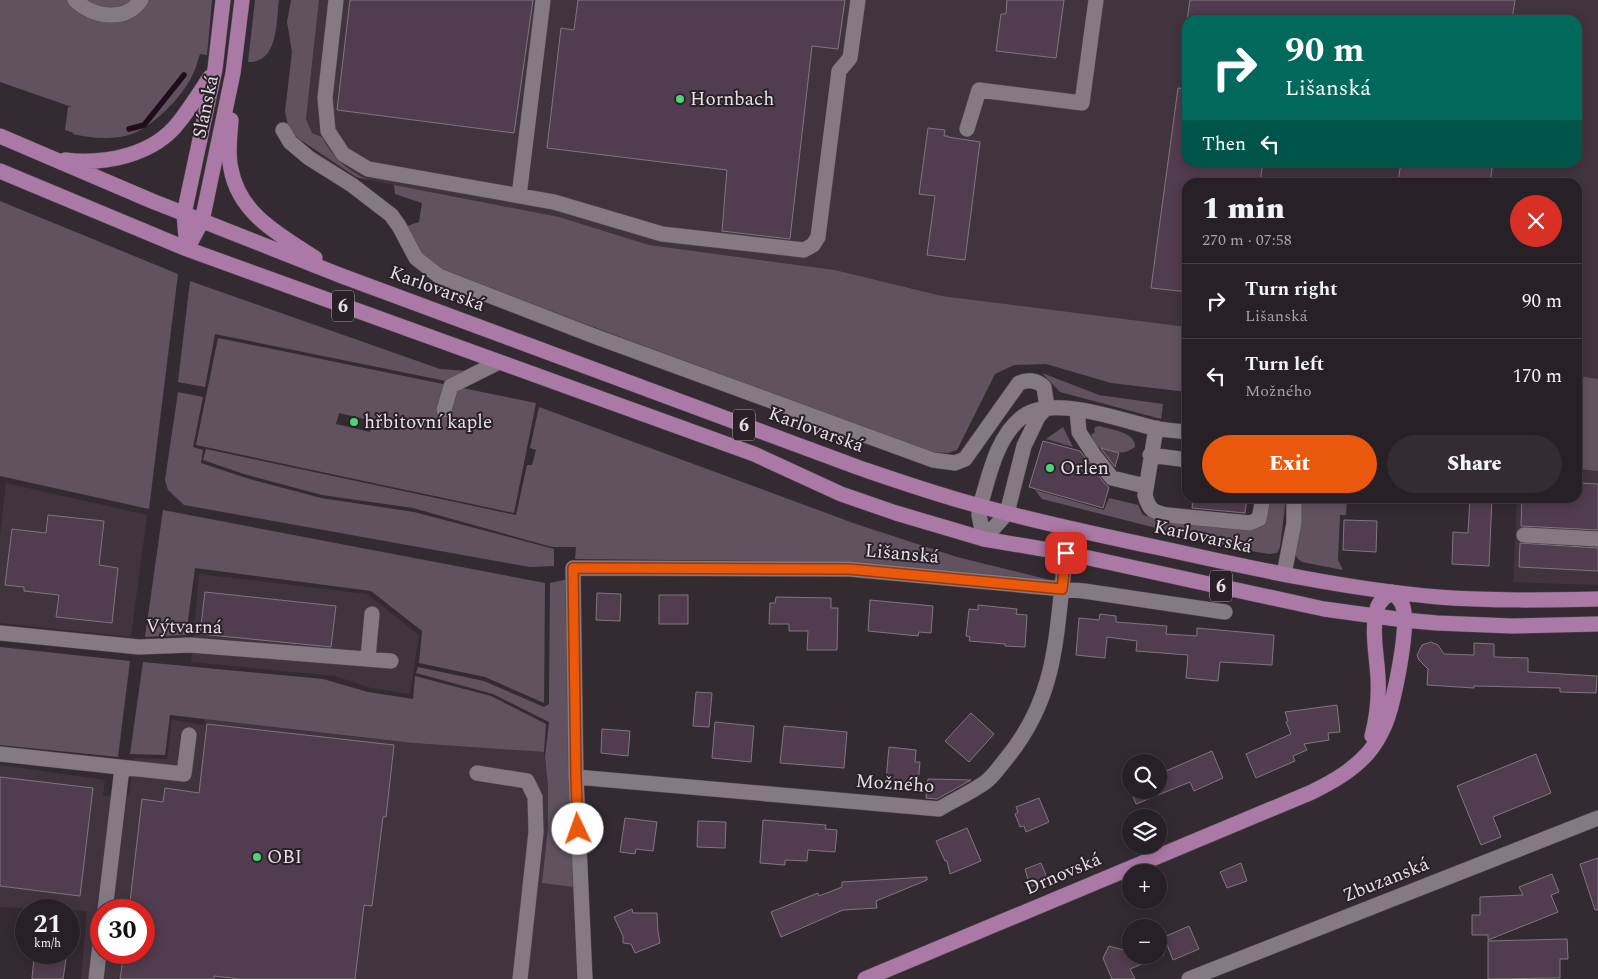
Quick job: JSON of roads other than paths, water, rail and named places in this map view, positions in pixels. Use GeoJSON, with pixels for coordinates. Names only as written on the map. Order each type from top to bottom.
{"type":"FeatureCollection","features":[{"type":"Feature","properties":{"kind":"main road","name":"Slánská"},"geometry":{"type":"LineString","coordinates":[[187,249],[184,214],[215,70],[223,0]]}},
{"type":"Feature","properties":{"kind":"main road","name":"Slánská"},"geometry":{"type":"LineString","coordinates":[[187,249],[202,220],[233,73],[242,0]]}},
{"type":"Feature","properties":{"kind":"main road"},"geometry":{"type":"LineString","coordinates":[[52,159],[69,161],[103,160],[137,152],[149,147],[178,124],[215,70]]}},
{"type":"Feature","properties":{"kind":"main road"},"geometry":{"type":"LineString","coordinates":[[233,73],[229,159],[236,189],[254,214],[266,226],[342,276]]}},
{"type":"Feature","properties":{"kind":"main road","name":"Karlovarská"},"geometry":{"type":"LineString","coordinates":[[0,136],[184,214],[342,276],[857,467],[980,506],[1071,529],[1284,574],[1392,592],[1451,598],[1522,600],[1598,599]]}},
{"type":"Feature","properties":{"kind":"main road","name":"6"},"geometry":{"type":"LineString","coordinates":[[0,171],[187,249],[754,454],[841,494],[896,513],[984,539],[1066,553],[1324,609],[1375,617],[1512,626],[1598,624]]}},
{"type":"Feature","properties":{"kind":"main road"},"geometry":{"type":"LineString","coordinates":[[1375,617],[1381,601],[1392,592],[1402,604],[1404,620]]}},
{"type":"Feature","properties":{"kind":"main road","name":"Drnovská"},"geometry":{"type":"LineString","coordinates":[[1356,765],[1367,748],[1376,719],[1378,684],[1375,617]]}},
{"type":"Feature","properties":{"kind":"main road","name":"Drnovská"},"geometry":{"type":"LineString","coordinates":[[865,979],[1312,792],[1331,782],[1356,765],[1376,742],[1384,727],[1401,660],[1404,620]]}},
{"type":"Feature","properties":{"kind":"street"},"geometry":{"type":"LineString","coordinates":[[75,0],[96,14],[111,16],[124,14],[141,0]]}},
{"type":"Feature","properties":{"kind":"street"},"geometry":{"type":"LineString","coordinates":[[336,0],[325,98],[328,130],[343,154],[368,168],[554,202],[662,234],[804,250],[813,245],[818,237],[839,72],[850,58],[858,0]]}},
{"type":"Feature","properties":{"kind":"street"},"geometry":{"type":"LineString","coordinates":[[519,196],[543,0]]}},
{"type":"Feature","properties":{"kind":"street"},"geometry":{"type":"LineString","coordinates":[[966,129],[979,90],[1082,103],[1096,0]]}},
{"type":"Feature","properties":{"kind":"street"},"geometry":{"type":"LineString","coordinates":[[283,130],[290,142],[310,158],[352,185],[391,215],[416,258],[439,276],[594,336],[933,460],[955,463],[964,459],[1018,382],[1039,382],[1044,387],[1047,407]]}},
{"type":"Feature","properties":{"kind":"street"},"geometry":{"type":"LineString","coordinates":[[444,410],[452,386],[499,362]]}},
{"type":"Feature","properties":{"kind":"street"},"geometry":{"type":"LineString","coordinates":[[984,539],[1007,513],[1024,446],[1038,417],[1047,407]]}},
{"type":"Feature","properties":{"kind":"street"},"geometry":{"type":"LineString","coordinates":[[984,539],[979,515],[980,506],[998,450],[1021,418],[1034,410],[1047,407],[1061,407],[1119,418],[1156,428],[1182,431]]}},
{"type":"Feature","properties":{"kind":"street"},"geometry":{"type":"LineString","coordinates":[[1077,410],[1080,432],[1094,455],[1112,478],[1145,486]]}},
{"type":"Feature","properties":{"kind":"street"},"geometry":{"type":"LineString","coordinates":[[1156,428],[1145,486],[1148,505],[1155,512],[1167,515],[1250,523],[1259,519],[1262,503]]}},
{"type":"Feature","properties":{"kind":"street"},"geometry":{"type":"LineString","coordinates":[[1150,455],[1182,459]]}},
{"type":"Feature","properties":{"kind":"street"},"geometry":{"type":"LineString","coordinates":[[1284,574],[1294,523],[1294,503]]}},
{"type":"Feature","properties":{"kind":"street"},"geometry":{"type":"LineString","coordinates":[[1524,535],[1598,540]]}},
{"type":"Feature","properties":{"kind":"street","name":"Možného"},"geometry":{"type":"LineString","coordinates":[[576,777],[939,809],[988,780],[1015,748],[1034,719],[1047,685],[1056,647],[1066,553]]}},
{"type":"Feature","properties":{"kind":"street","name":"Lišanská"},"geometry":{"type":"LineString","coordinates":[[576,777],[573,568],[849,569],[1062,589],[1225,612]]}},
{"type":"Feature","properties":{"kind":"street"},"geometry":{"type":"LineString","coordinates":[[368,658],[372,614]]}},
{"type":"Feature","properties":{"kind":"street","name":"Výtvarná"},"geometry":{"type":"LineString","coordinates":[[0,633],[139,647],[190,645],[391,661]]}},
{"type":"Feature","properties":{"kind":"street"},"geometry":{"type":"LineString","coordinates":[[0,754],[184,774],[189,735]]}},
{"type":"Feature","properties":{"kind":"street"},"geometry":{"type":"LineString","coordinates":[[105,899],[122,768]]}},
{"type":"Feature","properties":{"kind":"street"},"geometry":{"type":"LineString","coordinates":[[477,773],[527,781],[535,796],[536,832],[520,979]]}},
{"type":"Feature","properties":{"kind":"street"},"geometry":{"type":"LineString","coordinates":[[576,777],[585,979]]}},
{"type":"Feature","properties":{"kind":"street","name":"Zbuzanská"},"geometry":{"type":"LineString","coordinates":[[1189,979],[1598,818]]}},
{"type":"Feature","properties":{"kind":"street"},"geometry":{"type":"LineString","coordinates":[[96,979],[98,964]]}},
{"type":"Feature","properties":{"kind":"waterway"},"geometry":{"type":"LineString","coordinates":[[129,129],[144,125],[184,75]]}},
{"type":"Feature","properties":{"kind":"place","name":"Hornbach"},"geometry":{"type":"Point","coordinates":[680,99]}},
{"type":"Feature","properties":{"kind":"place","name":"hřbitovní kaple"},"geometry":{"type":"Point","coordinates":[354,422]}},
{"type":"Feature","properties":{"kind":"place","name":"Orlen"},"geometry":{"type":"Point","coordinates":[1050,468]}},
{"type":"Feature","properties":{"kind":"place","name":"OBI"},"geometry":{"type":"Point","coordinates":[257,857]}}]}
